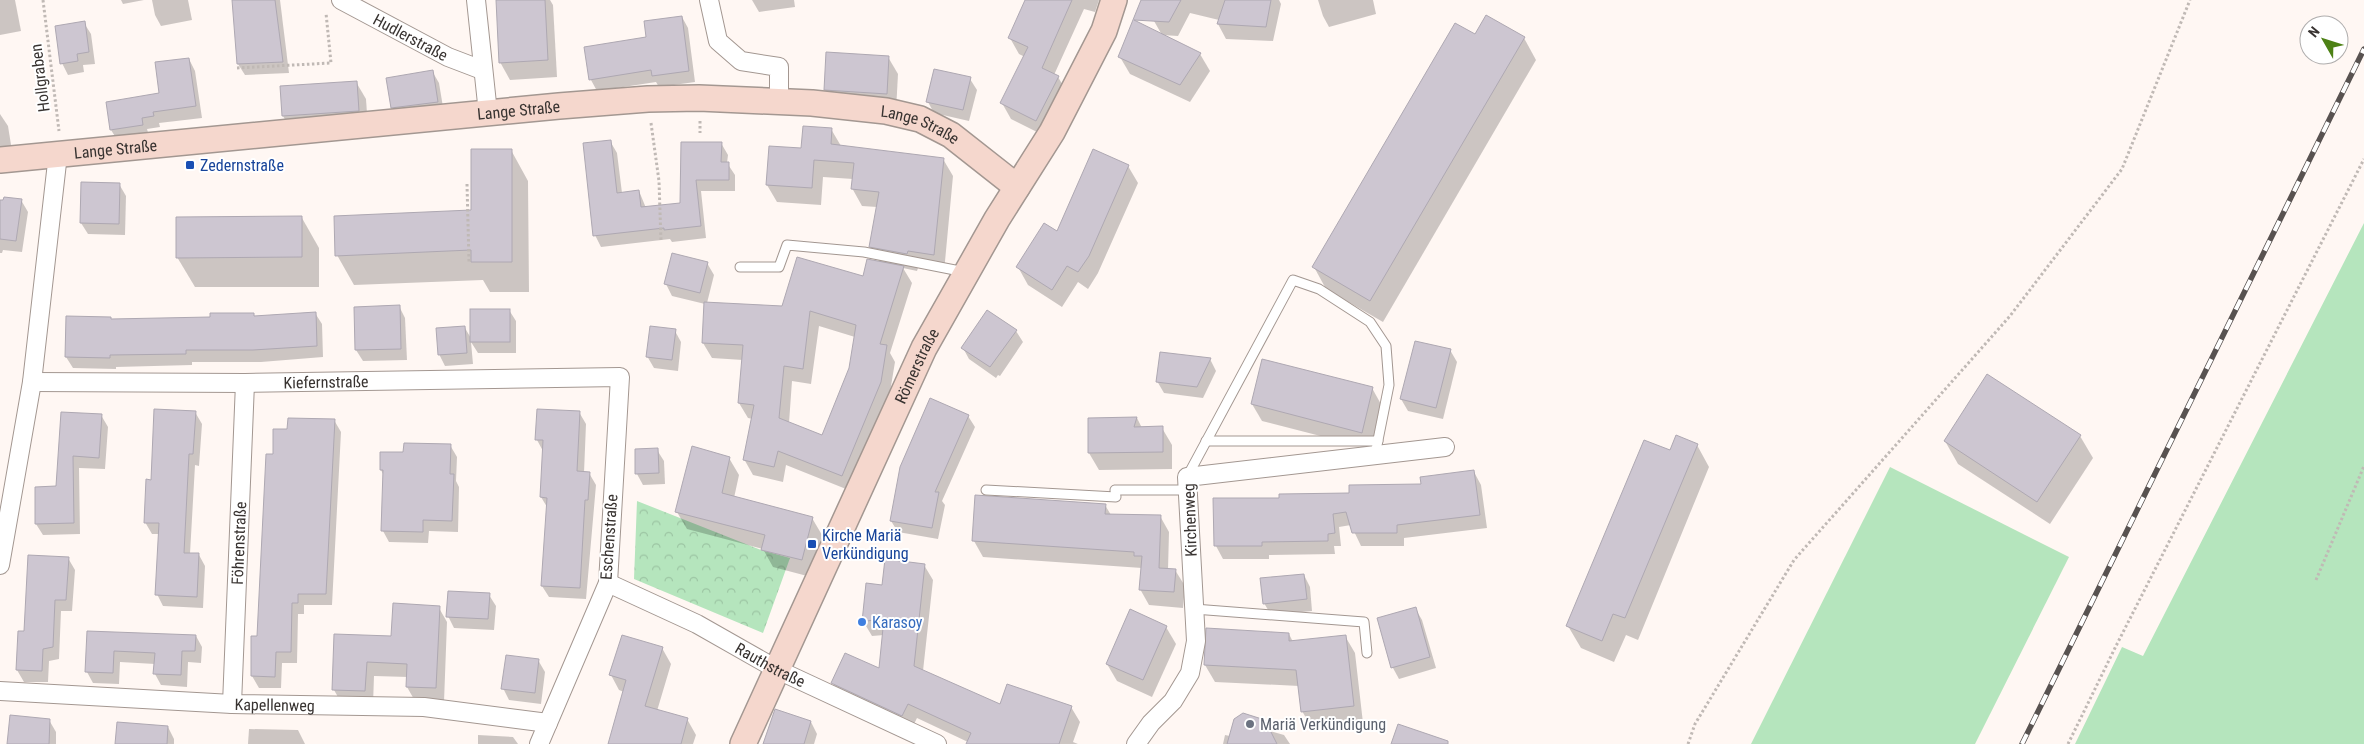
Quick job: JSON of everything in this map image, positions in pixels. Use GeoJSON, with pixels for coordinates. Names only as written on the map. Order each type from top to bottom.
{"type":"FeatureCollection","features":[{"type":"Feature","properties":{"kind":"street","name":"Hudlerstraße"},"geometry":{"type":"LineString","coordinates":[[341,0],[448,57],[482,70]]}},
{"type":"Feature","properties":{"kind":"street"},"geometry":{"type":"LineString","coordinates":[[476,0],[488,113]]}},
{"type":"Feature","properties":{"kind":"street"},"geometry":{"type":"LineString","coordinates":[[709,0],[718,41],[741,61],[779,67],[779,101]]}},
{"type":"Feature","properties":{"kind":"street","name":"Römerstraße"},"geometry":{"type":"LineString","coordinates":[[743,744],[906,384],[966,273],[1016,187],[1052,132],[1104,31],[1114,0]]}},
{"type":"Feature","properties":{"kind":"street","name":"Lange Straße"},"geometry":{"type":"LineString","coordinates":[[0,160],[488,113],[648,99],[699,98],[779,101],[868,108],[903,114],[920,119],[951,135],[1016,187]]}},
{"type":"Feature","properties":{"kind":"street"},"geometry":{"type":"LineString","coordinates":[[0,565],[32,382],[58,154]]}},
{"type":"Feature","properties":{"kind":"street","name":"Kiefernstraße"},"geometry":{"type":"LineString","coordinates":[[32,382],[245,383],[620,377]]}},
{"type":"Feature","properties":{"kind":"street","name":"Eschenstraße"},"geometry":{"type":"LineString","coordinates":[[539,744],[608,583],[620,377]]}},
{"type":"Feature","properties":{"kind":"street","name":"Föhrenstraße"},"geometry":{"type":"LineString","coordinates":[[232,704],[245,383]]}},
{"type":"Feature","properties":{"kind":"street","name":"Kirchenweg"},"geometry":{"type":"LineString","coordinates":[[1136,744],[1151,723],[1173,701],[1190,673],[1196,641],[1187,483],[1376,448],[1445,447]]}},
{"type":"Feature","properties":{"kind":"street","name":"Rauthstraße"},"geometry":{"type":"LineString","coordinates":[[608,583],[697,624],[778,670],[937,744]]}},
{"type":"Feature","properties":{"kind":"street","name":"Kapellenweg"},"geometry":{"type":"LineString","coordinates":[[0,691],[232,704],[424,707],[548,723]]}},
{"type":"Feature","properties":{"kind":"lane"},"geometry":{"type":"LineString","coordinates":[[740,267],[779,267],[787,245],[864,252],[966,273]]}},
{"type":"Feature","properties":{"kind":"lane"},"geometry":{"type":"LineString","coordinates":[[986,490],[1116,497],[1115,490],[1187,483],[1206,441],[1293,280],[1319,289],[1370,322],[1386,346],[1389,385],[1376,448],[1206,441]]}},
{"type":"Feature","properties":{"kind":"lane"},"geometry":{"type":"LineString","coordinates":[[1194,609],[1364,622],[1367,653]]}},
{"type":"Feature","properties":{"kind":"path","name":"Hollgraben"},"geometry":{"type":"LineString","coordinates":[[43,0],[59,132],[58,154]]}},
{"type":"Feature","properties":{"kind":"path"},"geometry":{"type":"LineString","coordinates":[[1688,744],[1695,724],[1794,560],[2010,316],[2122,169],[2190,0]]}},
{"type":"Feature","properties":{"kind":"path"},"geometry":{"type":"LineString","coordinates":[[237,68],[331,63],[326,9]]}},
{"type":"Feature","properties":{"kind":"path"},"geometry":{"type":"LineString","coordinates":[[648,99],[659,181],[661,242]]}},
{"type":"Feature","properties":{"kind":"path"},"geometry":{"type":"LineString","coordinates":[[2068,744],[2364,159]]}},
{"type":"Feature","properties":{"kind":"path"},"geometry":{"type":"LineString","coordinates":[[467,184],[469,262]]}},
{"type":"Feature","properties":{"kind":"path"},"geometry":{"type":"LineString","coordinates":[[2316,580],[2364,466]]}},
{"type":"Feature","properties":{"kind":"green space"},"geometry":{"type":"Polygon","coordinates":[[[2364,223],[2364,744],[2075,744],[2122,647],[2143,656],[2364,223]]]}},
{"type":"Feature","properties":{"kind":"green space"},"geometry":{"type":"Polygon","coordinates":[[[1890,467],[2069,557],[1975,744],[1751,744],[1890,467]]]}},
{"type":"Feature","properties":{"kind":"green space"},"geometry":{"type":"Polygon","coordinates":[[[637,501],[761,550],[790,558],[763,633],[634,579],[637,501]]]}},
{"type":"Feature","properties":{"kind":"building"},"geometry":{"type":"Polygon","coordinates":[[[232,0],[275,0],[283,62],[237,64],[232,0]]]}},
{"type":"Feature","properties":{"kind":"building"},"geometry":{"type":"Polygon","coordinates":[[[496,0],[545,0],[548,60],[499,63],[496,0]]]}},
{"type":"Feature","properties":{"kind":"building"},"geometry":{"type":"Polygon","coordinates":[[[1025,0],[1072,0],[1042,68],[1059,76],[1036,121],[1000,103],[1028,47],[1008,38],[1025,0]]]}},
{"type":"Feature","properties":{"kind":"building"},"geometry":{"type":"Polygon","coordinates":[[[1141,0],[1181,0],[1169,22],[1134,20],[1201,53],[1180,85],[1118,57],[1141,0]]]}},
{"type":"Feature","properties":{"kind":"building"},"geometry":{"type":"Polygon","coordinates":[[[1225,0],[1271,0],[1266,27],[1217,24],[1225,0]]]}},
{"type":"Feature","properties":{"kind":"building"},"geometry":{"type":"Polygon","coordinates":[[[1486,15],[1525,37],[1370,301],[1312,267],[1455,23],[1475,34],[1486,15]]]}},
{"type":"Feature","properties":{"kind":"building"},"geometry":{"type":"Polygon","coordinates":[[[682,16],[689,71],[652,76],[651,70],[589,80],[584,47],[646,37],[644,21],[682,16]]]}},
{"type":"Feature","properties":{"kind":"building"},"geometry":{"type":"Polygon","coordinates":[[[85,21],[89,52],[77,54],[78,61],[60,64],[55,26],[85,21]]]}},
{"type":"Feature","properties":{"kind":"building"},"geometry":{"type":"Polygon","coordinates":[[[826,52],[889,56],[887,94],[824,90],[826,52]]]}},
{"type":"Feature","properties":{"kind":"building"},"geometry":{"type":"Polygon","coordinates":[[[189,58],[196,106],[153,112],[154,116],[142,118],[143,125],[110,130],[106,102],[159,93],[155,62],[189,58]]]}},
{"type":"Feature","properties":{"kind":"building"},"geometry":{"type":"Polygon","coordinates":[[[934,69],[971,77],[963,110],[926,102],[934,69]]]}},
{"type":"Feature","properties":{"kind":"building"},"geometry":{"type":"Polygon","coordinates":[[[433,70],[438,102],[391,108],[386,78],[433,70]]]}},
{"type":"Feature","properties":{"kind":"building"},"geometry":{"type":"Polygon","coordinates":[[[357,81],[359,111],[282,116],[280,86],[357,81]]]}},
{"type":"Feature","properties":{"kind":"building"},"geometry":{"type":"Polygon","coordinates":[[[803,126],[832,128],[831,144],[944,158],[934,255],[908,251],[907,254],[869,247],[879,192],[851,189],[854,163],[814,160],[812,188],[766,185],[769,146],[801,148],[803,126]]]}},
{"type":"Feature","properties":{"kind":"building"},"geometry":{"type":"Polygon","coordinates":[[[611,140],[617,193],[639,190],[641,207],[680,203],[681,142],[722,142],[721,162],[729,162],[729,180],[696,180],[701,226],[593,236],[583,143],[611,140]]]}},
{"type":"Feature","properties":{"kind":"building"},"geometry":{"type":"Polygon","coordinates":[[[471,149],[512,149],[512,262],[471,262],[471,250],[335,256],[334,216],[471,210],[471,149]]]}},
{"type":"Feature","properties":{"kind":"building"},"geometry":{"type":"Polygon","coordinates":[[[1093,149],[1129,165],[1089,256],[1078,272],[1067,266],[1052,290],[1016,267],[1044,223],[1057,231],[1093,149]]]}},
{"type":"Feature","properties":{"kind":"building"},"geometry":{"type":"Polygon","coordinates":[[[81,182],[120,183],[119,224],[80,223],[81,182]]]}},
{"type":"Feature","properties":{"kind":"building"},"geometry":{"type":"Polygon","coordinates":[[[4,197],[22,199],[16,241],[0,239],[0,200],[3,200],[4,197]]]}},
{"type":"Feature","properties":{"kind":"building"},"geometry":{"type":"Polygon","coordinates":[[[302,216],[302,257],[176,258],[176,217],[302,216]]]}},
{"type":"Feature","properties":{"kind":"building"},"geometry":{"type":"Polygon","coordinates":[[[672,253],[708,262],[700,293],[664,284],[672,253]]]}},
{"type":"Feature","properties":{"kind":"building"},"geometry":{"type":"Polygon","coordinates":[[[797,257],[863,276],[867,259],[904,266],[880,344],[887,345],[881,382],[842,476],[778,451],[774,467],[743,460],[754,405],[738,403],[743,345],[702,343],[704,302],[782,306],[797,257]],[[810,311],[803,369],[784,366],[779,418],[822,435],[849,368],[856,325],[810,311]]]}},
{"type":"Feature","properties":{"kind":"building"},"geometry":{"type":"Polygon","coordinates":[[[400,305],[401,349],[355,350],[354,307],[400,305]]]}},
{"type":"Feature","properties":{"kind":"building"},"geometry":{"type":"Polygon","coordinates":[[[470,309],[510,309],[510,342],[470,342],[470,309]]]}},
{"type":"Feature","properties":{"kind":"building"},"geometry":{"type":"Polygon","coordinates":[[[987,310],[1017,330],[990,367],[961,348],[987,310]]]}},
{"type":"Feature","properties":{"kind":"building"},"geometry":{"type":"Polygon","coordinates":[[[316,312],[317,346],[253,350],[186,350],[186,354],[110,355],[110,358],[65,357],[66,316],[111,317],[111,319],[210,317],[210,313],[254,313],[254,316],[316,312]]]}},
{"type":"Feature","properties":{"kind":"building"},"geometry":{"type":"Polygon","coordinates":[[[465,326],[467,353],[438,355],[436,328],[465,326]]]}},
{"type":"Feature","properties":{"kind":"building"},"geometry":{"type":"Polygon","coordinates":[[[650,326],[676,329],[672,360],[646,357],[650,326]]]}},
{"type":"Feature","properties":{"kind":"building"},"geometry":{"type":"Polygon","coordinates":[[[1415,341],[1451,349],[1436,408],[1400,399],[1415,341]]]}},
{"type":"Feature","properties":{"kind":"building"},"geometry":{"type":"Polygon","coordinates":[[[1160,352],[1211,358],[1197,387],[1156,382],[1160,352]]]}},
{"type":"Feature","properties":{"kind":"building"},"geometry":{"type":"Polygon","coordinates":[[[1262,359],[1373,387],[1362,433],[1251,404],[1262,359]]]}},
{"type":"Feature","properties":{"kind":"building"},"geometry":{"type":"Polygon","coordinates":[[[1987,374],[2081,435],[2037,502],[1944,441],[1987,374]]]}},
{"type":"Feature","properties":{"kind":"building"},"geometry":{"type":"Polygon","coordinates":[[[930,398],[969,415],[935,492],[939,492],[932,528],[890,521],[900,467],[930,398]]]}},
{"type":"Feature","properties":{"kind":"building"},"geometry":{"type":"Polygon","coordinates":[[[154,409],[196,411],[193,454],[189,454],[184,553],[199,553],[197,597],[155,595],[159,523],[144,523],[146,479],[151,480],[154,409]]]}},
{"type":"Feature","properties":{"kind":"building"},"geometry":{"type":"Polygon","coordinates":[[[537,409],[580,411],[577,471],[590,472],[588,500],[585,500],[580,588],[541,586],[547,498],[540,497],[543,440],[535,440],[537,409]]]}},
{"type":"Feature","properties":{"kind":"building"},"geometry":{"type":"Polygon","coordinates":[[[61,412],[102,414],[99,458],[73,456],[74,523],[35,524],[35,487],[56,486],[61,412]]]}},
{"type":"Feature","properties":{"kind":"building"},"geometry":{"type":"Polygon","coordinates":[[[1137,417],[1134,427],[1163,426],[1163,452],[1088,453],[1088,418],[1137,417]]]}},
{"type":"Feature","properties":{"kind":"building"},"geometry":{"type":"Polygon","coordinates":[[[288,418],[335,419],[326,594],[298,594],[298,603],[292,603],[291,652],[276,652],[275,677],[251,676],[251,636],[257,636],[266,454],[273,454],[273,429],[287,429],[288,418]]]}},
{"type":"Feature","properties":{"kind":"building"},"geometry":{"type":"Polygon","coordinates":[[[1676,435],[1698,444],[1625,618],[1613,614],[1602,641],[1566,626],[1644,440],[1670,450],[1676,435]]]}},
{"type":"Feature","properties":{"kind":"building"},"geometry":{"type":"Polygon","coordinates":[[[404,443],[451,444],[450,474],[454,474],[452,521],[423,520],[423,532],[381,531],[383,470],[380,470],[380,452],[403,452],[404,443]]]}},
{"type":"Feature","properties":{"kind":"building"},"geometry":{"type":"Polygon","coordinates":[[[692,446],[730,457],[722,493],[813,517],[802,560],[761,550],[765,535],[675,512],[692,446]]]}},
{"type":"Feature","properties":{"kind":"building"},"geometry":{"type":"Polygon","coordinates":[[[658,448],[659,473],[635,474],[635,449],[658,448]]]}},
{"type":"Feature","properties":{"kind":"building"},"geometry":{"type":"Polygon","coordinates":[[[1474,470],[1480,515],[1397,525],[1397,533],[1352,533],[1346,512],[1333,514],[1335,533],[1328,534],[1328,541],[1262,542],[1262,546],[1214,546],[1213,498],[1279,498],[1279,494],[1349,493],[1349,485],[1421,484],[1420,477],[1474,470]]]}},
{"type":"Feature","properties":{"kind":"building"},"geometry":{"type":"Polygon","coordinates":[[[975,495],[1106,504],[1105,514],[1161,515],[1159,568],[1176,569],[1174,592],[1139,590],[1142,556],[1134,556],[1134,552],[972,541],[975,495]]]}},
{"type":"Feature","properties":{"kind":"building"},"geometry":{"type":"Polygon","coordinates":[[[28,555],[69,557],[66,600],[55,600],[53,647],[43,649],[42,671],[16,670],[18,631],[24,631],[28,555]]]}},
{"type":"Feature","properties":{"kind":"building"},"geometry":{"type":"Polygon","coordinates":[[[885,559],[925,564],[914,666],[1000,704],[1007,684],[1072,706],[1059,744],[966,744],[971,733],[908,704],[902,716],[831,683],[845,653],[879,668],[884,618],[862,622],[866,583],[882,585],[885,559]]]}},
{"type":"Feature","properties":{"kind":"building"},"geometry":{"type":"Polygon","coordinates":[[[1304,574],[1307,599],[1263,604],[1260,578],[1304,574]]]}},
{"type":"Feature","properties":{"kind":"building"},"geometry":{"type":"Polygon","coordinates":[[[448,591],[490,593],[488,619],[446,617],[448,591]]]}},
{"type":"Feature","properties":{"kind":"building"},"geometry":{"type":"Polygon","coordinates":[[[393,603],[440,606],[436,688],[406,687],[407,664],[367,662],[365,691],[332,690],[334,634],[391,636],[393,603]]]}},
{"type":"Feature","properties":{"kind":"building"},"geometry":{"type":"Polygon","coordinates":[[[1416,607],[1430,657],[1391,668],[1377,618],[1416,607]]]}},
{"type":"Feature","properties":{"kind":"building"},"geometry":{"type":"Polygon","coordinates":[[[1130,609],[1167,626],[1143,680],[1106,664],[1130,609]]]}},
{"type":"Feature","properties":{"kind":"building"},"geometry":{"type":"Polygon","coordinates":[[[1206,628],[1289,633],[1289,641],[1346,635],[1354,706],[1301,712],[1296,670],[1204,665],[1206,628]]]}},
{"type":"Feature","properties":{"kind":"building"},"geometry":{"type":"Polygon","coordinates":[[[87,631],[196,635],[195,651],[182,651],[181,675],[153,674],[155,653],[114,651],[113,673],[85,672],[87,631]]]}},
{"type":"Feature","properties":{"kind":"building"},"geometry":{"type":"Polygon","coordinates":[[[622,635],[663,647],[645,706],[688,718],[681,744],[608,744],[626,680],[609,675],[622,635]]]}},
{"type":"Feature","properties":{"kind":"building"},"geometry":{"type":"Polygon","coordinates":[[[506,655],[539,659],[535,693],[501,689],[506,655]]]}},
{"type":"Feature","properties":{"kind":"building"},"geometry":{"type":"Polygon","coordinates":[[[775,709],[811,721],[804,744],[763,744],[775,709]]]}},
{"type":"Feature","properties":{"kind":"building","name":"Mariä Verkündigung"},"geometry":{"type":"Polygon","coordinates":[[[1243,713],[1265,720],[1277,744],[1227,744],[1234,719],[1243,713]]]}},
{"type":"Feature","properties":{"kind":"building"},"geometry":{"type":"Polygon","coordinates":[[[10,715],[50,719],[49,744],[7,744],[10,715]]]}},
{"type":"Feature","properties":{"kind":"building"},"geometry":{"type":"Polygon","coordinates":[[[117,722],[168,726],[167,744],[115,744],[117,722]]]}},
{"type":"Feature","properties":{"kind":"building"},"geometry":{"type":"Polygon","coordinates":[[[1398,724],[1448,741],[1448,744],[1391,744],[1398,724]]]}},
{"type":"Feature","properties":{"kind":"railway"},"geometry":{"type":"LineString","coordinates":[[2022,744],[2364,49]]}},
{"type":"Feature","properties":{"kind":"place","name":"Zedernstraße"},"geometry":{"type":"Point","coordinates":[190,165]}},
{"type":"Feature","properties":{"kind":"place","name":"Kirche Mariä Verkündigung"},"geometry":{"type":"Point","coordinates":[812,544]}},
{"type":"Feature","properties":{"kind":"place","name":"Karasoy"},"geometry":{"type":"Point","coordinates":[862,622]}},
{"type":"Feature","properties":{"kind":"place","name":"Mariä Verkündigung"},"geometry":{"type":"Point","coordinates":[1250,724]}}]}
